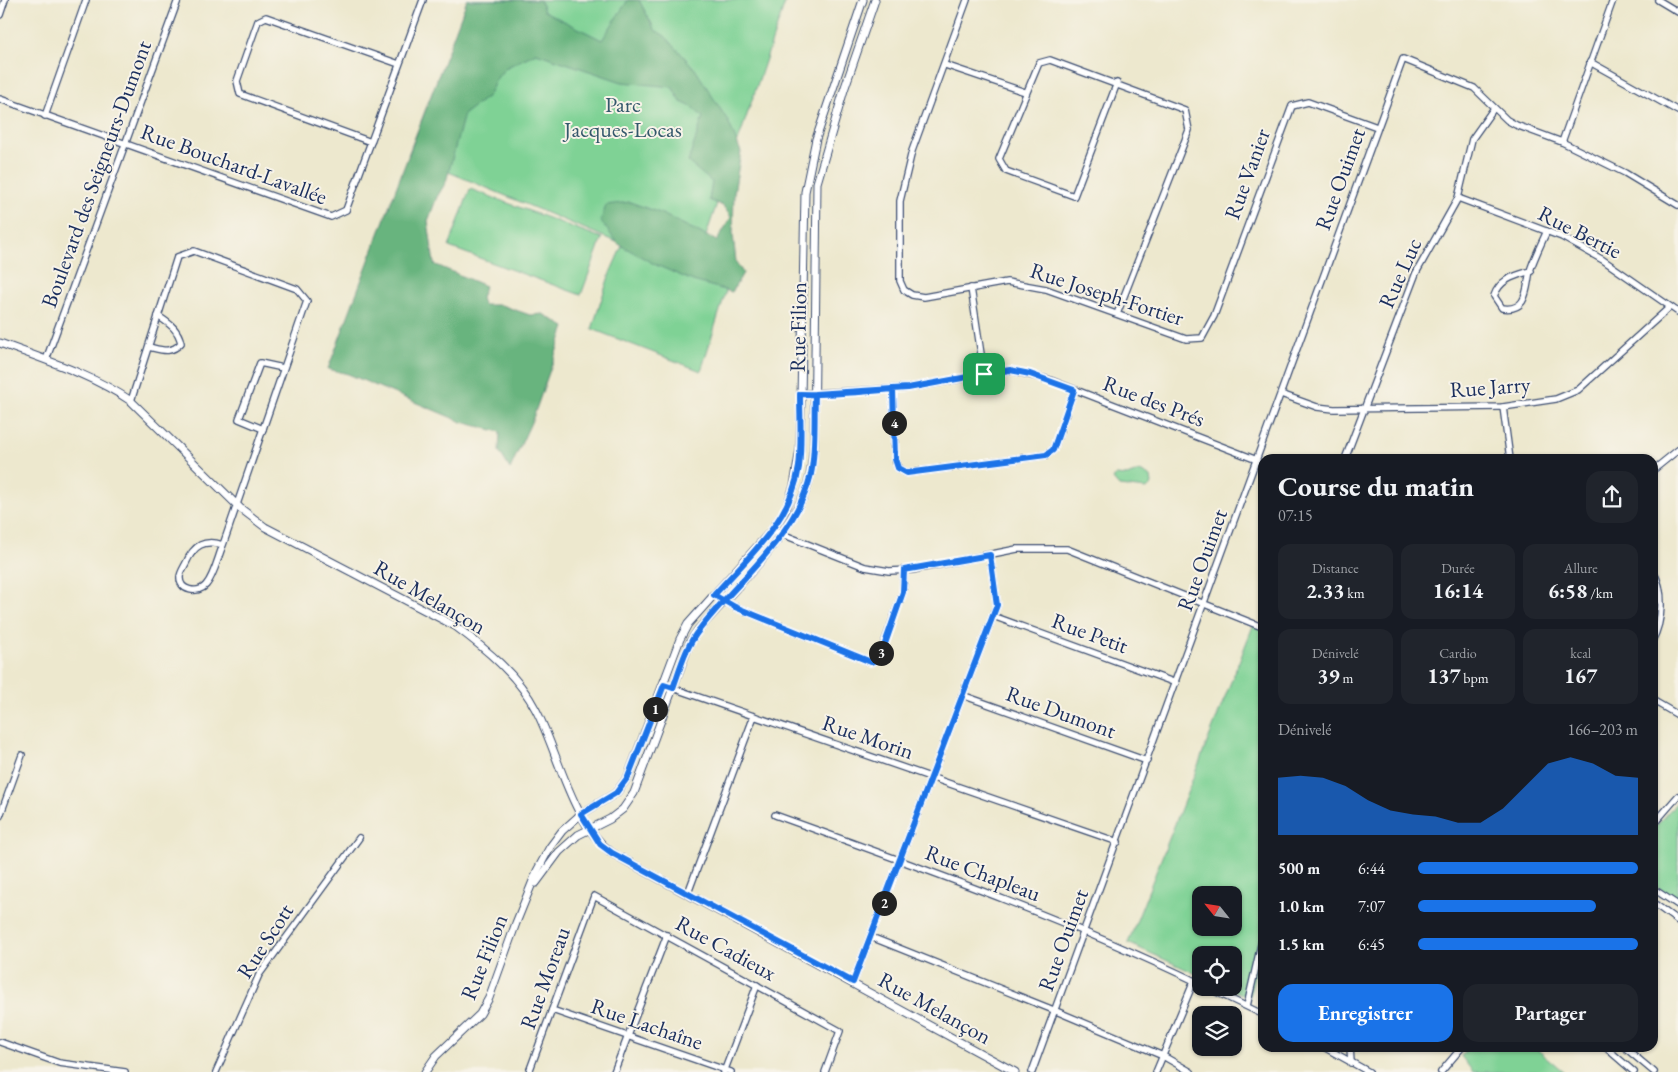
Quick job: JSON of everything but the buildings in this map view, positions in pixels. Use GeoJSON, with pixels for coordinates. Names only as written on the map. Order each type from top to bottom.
{"type":"FeatureCollection","features":[{"type":"Feature","properties":{"kind":"street"},"geometry":{"type":"LineString","coordinates":[[0,15],[5,0]]}},
{"type":"Feature","properties":{"kind":"street"},"geometry":{"type":"LineString","coordinates":[[44,116],[86,0]]}},
{"type":"Feature","properties":{"kind":"street","name":"Boulevard des Seigneurs-Dumont"},"geometry":{"type":"LineString","coordinates":[[46,360],[178,0]]}},
{"type":"Feature","properties":{"kind":"street","name":"Rue Bouchard-Lavallée"},"geometry":{"type":"LineString","coordinates":[[0,99],[331,217],[346,210],[423,0]]}},
{"type":"Feature","properties":{"kind":"street","name":"Rue Filion"},"geometry":{"type":"LineString","coordinates":[[424,1072],[436,1056],[480,1014],[489,998],[528,894],[550,847],[562,831],[581,814],[611,796],[628,777],[680,639],[688,624],[772,530],[786,509],[798,467],[806,182],[816,139],[863,0]]}},
{"type":"Feature","properties":{"kind":"street","name":"Rue Filion"},"geometry":{"type":"LineString","coordinates":[[528,894],[559,852],[578,835],[610,819],[623,809],[634,793],[690,642],[781,534],[803,496],[811,471],[815,394],[817,183],[844,90],[875,0]]}},
{"type":"Feature","properties":{"kind":"street","name":"Rue Joseph-Fortier"},"geometry":{"type":"LineString","coordinates":[[967,0],[945,65],[912,150],[904,178],[900,201],[898,274],[904,290],[912,295],[924,297],[1007,282],[1021,282],[1046,289],[1186,339],[1202,338]]}},
{"type":"Feature","properties":{"kind":"street"},"geometry":{"type":"LineString","coordinates":[[1562,142],[1613,0]]}},
{"type":"Feature","properties":{"kind":"street"},"geometry":{"type":"LineString","coordinates":[[1658,0],[1678,12]]}},
{"type":"Feature","properties":{"kind":"street"},"geometry":{"type":"LineString","coordinates":[[371,142],[240,94],[237,81],[258,22],[266,17],[399,64]]}},
{"type":"Feature","properties":{"kind":"street","name":"Rue Ouimet"},"geometry":{"type":"LineString","coordinates":[[1259,454],[1403,59],[1474,88],[1494,108]]}},
{"type":"Feature","properties":{"kind":"street"},"geometry":{"type":"LineString","coordinates":[[1117,83],[1074,196],[1006,171],[998,159],[1039,62],[1050,60],[1117,83],[1185,110],[1189,130],[1117,314]]}},
{"type":"Feature","properties":{"kind":"street"},"geometry":{"type":"LineString","coordinates":[[1590,62],[1678,111]]}},
{"type":"Feature","properties":{"kind":"street"},"geometry":{"type":"LineString","coordinates":[[945,65],[1026,92]]}},
{"type":"Feature","properties":{"kind":"street","name":"Rue Vanier"},"geometry":{"type":"LineString","coordinates":[[1202,338],[1214,316],[1290,108],[1297,103],[1308,102],[1377,128]]}},
{"type":"Feature","properties":{"kind":"street"},"geometry":{"type":"LineString","coordinates":[[1494,108],[1516,125],[1562,142],[1625,173],[1678,205]]}},
{"type":"Feature","properties":{"kind":"street","name":"Rue Luc"},"geometry":{"type":"LineString","coordinates":[[1347,454],[1416,274],[1458,198],[1472,139],[1494,108]]}},
{"type":"Feature","properties":{"kind":"street"},"geometry":{"type":"LineString","coordinates":[[806,182],[817,183]]}},
{"type":"Feature","properties":{"kind":"street","name":"Rue Bertie"},"geometry":{"type":"LineString","coordinates":[[1458,198],[1562,237],[1603,260],[1678,312]]}},
{"type":"Feature","properties":{"kind":"street"},"geometry":{"type":"LineString","coordinates":[[1530,271],[1504,280],[1497,288],[1494,296],[1502,308],[1510,309],[1522,302],[1528,289],[1530,271],[1546,231]]}},
{"type":"Feature","properties":{"kind":"street"},"geometry":{"type":"LineString","coordinates":[[131,401],[178,258],[194,251],[297,289],[307,300],[222,545],[206,586],[198,590],[188,590],[181,584],[180,577],[191,552],[204,542],[222,545]]}},
{"type":"Feature","properties":{"kind":"street"},"geometry":{"type":"LineString","coordinates":[[971,288],[984,374]]}},
{"type":"Feature","properties":{"kind":"street","name":"Rue Jarry"},"geometry":{"type":"LineString","coordinates":[[1281,394],[1317,407],[1334,409],[1502,407],[1556,399],[1578,390],[1670,307]]}},
{"type":"Feature","properties":{"kind":"street"},"geometry":{"type":"LineString","coordinates":[[149,347],[165,351],[175,349],[181,343],[179,334],[171,324],[158,316]]}},
{"type":"Feature","properties":{"kind":"street","name":"Rue Melançon"},"geometry":{"type":"LineString","coordinates":[[0,343],[92,378],[131,401],[236,504],[265,527],[455,626],[483,647],[523,688],[537,710],[581,814],[600,844],[612,853],[853,982],[1015,1072]]}},
{"type":"Feature","properties":{"kind":"street"},"geometry":{"type":"LineString","coordinates":[[262,429],[239,419],[260,363],[283,368]]}},
{"type":"Feature","properties":{"kind":"street","name":"Rue des Prés"},"geometry":{"type":"LineString","coordinates":[[800,394],[893,389],[1010,370],[1030,374],[1074,390],[1257,460]]}},
{"type":"Feature","properties":{"kind":"street"},"geometry":{"type":"LineString","coordinates":[[893,389],[895,459],[898,468],[907,473],[1046,455],[1053,450],[1074,390]]}},
{"type":"Feature","properties":{"kind":"street"},"geometry":{"type":"LineString","coordinates":[[1502,407],[1509,454]]}},
{"type":"Feature","properties":{"kind":"street"},"geometry":{"type":"LineString","coordinates":[[1658,465],[1678,450]]}},
{"type":"Feature","properties":{"kind":"street","name":"Rue Ouimet"},"geometry":{"type":"LineString","coordinates":[[1032,1072],[1257,460]]}},
{"type":"Feature","properties":{"kind":"street"},"geometry":{"type":"LineString","coordinates":[[798,467],[811,471]]}},
{"type":"Feature","properties":{"kind":"street"},"geometry":{"type":"LineString","coordinates":[[772,530],[865,567],[889,571],[904,570],[1017,549],[1067,549],[1258,625]]}},
{"type":"Feature","properties":{"kind":"street"},"geometry":{"type":"LineString","coordinates":[[853,982],[997,605],[990,555]]}},
{"type":"Feature","properties":{"kind":"street"},"geometry":{"type":"LineString","coordinates":[[714,595],[724,601],[871,662],[880,658],[903,592],[904,570]]}},
{"type":"Feature","properties":{"kind":"street"},"geometry":{"type":"LineString","coordinates":[[1658,584],[1662,594],[1658,621]]}},
{"type":"Feature","properties":{"kind":"street","name":"Rue Petit"},"geometry":{"type":"LineString","coordinates":[[992,616],[1176,683]]}},
{"type":"Feature","properties":{"kind":"street","name":"Rue Morin"},"geometry":{"type":"LineString","coordinates":[[664,685],[1118,842]]}},
{"type":"Feature","properties":{"kind":"street","name":"Rue Dumont"},"geometry":{"type":"LineString","coordinates":[[962,695],[1147,761]]}},
{"type":"Feature","properties":{"kind":"street"},"geometry":{"type":"LineString","coordinates":[[1658,703],[1678,715]]}},
{"type":"Feature","properties":{"kind":"street"},"geometry":{"type":"LineString","coordinates":[[688,893],[754,716]]}},
{"type":"Feature","properties":{"kind":"street"},"geometry":{"type":"LineString","coordinates":[[0,816],[22,755]]}},
{"type":"Feature","properties":{"kind":"street"},"geometry":{"type":"LineString","coordinates":[[1658,819],[1678,796]]}},
{"type":"Feature","properties":{"kind":"street","name":"Rue Chapleau"},"geometry":{"type":"LineString","coordinates":[[775,815],[900,860],[1085,932],[1192,980]]}},
{"type":"Feature","properties":{"kind":"street","name":"Rue Scott"},"geometry":{"type":"LineString","coordinates":[[216,1072],[267,962],[359,838]]}},
{"type":"Feature","properties":{"kind":"street"},"geometry":{"type":"LineString","coordinates":[[1658,892],[1678,905]]}},
{"type":"Feature","properties":{"kind":"street","name":"Rue Cadieux"},"geometry":{"type":"LineString","coordinates":[[594,896],[840,1031],[825,1072]]}},
{"type":"Feature","properties":{"kind":"street","name":"Rue Moreau"},"geometry":{"type":"LineString","coordinates":[[529,1072],[594,896]]}},
{"type":"Feature","properties":{"kind":"street"},"geometry":{"type":"LineString","coordinates":[[1658,906],[1678,921]]}},
{"type":"Feature","properties":{"kind":"street"},"geometry":{"type":"LineString","coordinates":[[614,1072],[667,935]]}},
{"type":"Feature","properties":{"kind":"street"},"geometry":{"type":"LineString","coordinates":[[871,937],[1163,1056],[1191,1072]]}},
{"type":"Feature","properties":{"kind":"street"},"geometry":{"type":"LineString","coordinates":[[1247,1006],[1258,958]]}},
{"type":"Feature","properties":{"kind":"street"},"geometry":{"type":"LineString","coordinates":[[727,1071],[757,985]]}},
{"type":"Feature","properties":{"kind":"street"},"geometry":{"type":"LineString","coordinates":[[1156,1072],[1192,986]]}},
{"type":"Feature","properties":{"kind":"street"},"geometry":{"type":"LineString","coordinates":[[1225,996],[1258,1012]]}},
{"type":"Feature","properties":{"kind":"street","name":"Rue Lachaîne"},"geometry":{"type":"LineString","coordinates":[[552,1010],[727,1071]]}},
{"type":"Feature","properties":{"kind":"street"},"geometry":{"type":"LineString","coordinates":[[0,1042],[59,1063],[113,1072],[125,1072]]}},
{"type":"Feature","properties":{"kind":"street"},"geometry":{"type":"LineString","coordinates":[[1332,1052],[1369,1072]]}},
{"type":"Feature","properties":{"kind":"street"},"geometry":{"type":"LineString","coordinates":[[1350,1052],[1351,1063]]}},
{"type":"Feature","properties":{"kind":"street"},"geometry":{"type":"LineString","coordinates":[[1441,1072],[1458,1052]]}},
{"type":"Feature","properties":{"kind":"street"},"geometry":{"type":"LineString","coordinates":[[1611,1052],[1634,1072]]}},
{"type":"Feature","properties":{"kind":"street"},"geometry":{"type":"LineString","coordinates":[[1630,1052],[1654,1072]]}},
{"type":"Feature","properties":{"kind":"green space"},"geometry":{"type":"Polygon","coordinates":[[[467,0],[540,0],[544,11],[602,40],[628,0],[639,0],[655,30],[665,36],[695,69],[728,121],[741,152],[734,193],[733,234],[736,262],[743,273],[732,292],[693,281],[654,264],[617,243],[601,221],[606,205],[630,202],[660,213],[717,241],[731,217],[723,206],[709,200],[712,182],[688,162],[703,117],[692,107],[681,102],[672,87],[622,82],[536,53],[505,68],[497,78],[488,96],[464,114],[446,182],[437,197],[428,221],[434,264],[485,286],[481,298],[483,305],[501,305],[530,315],[543,314],[565,327],[533,418],[510,469],[499,451],[500,432],[462,422],[348,374],[328,369],[467,0]]]}},
{"type":"Feature","properties":{"kind":"green space","name":"Parc Jacques-Locas"},"geometry":{"type":"Polygon","coordinates":[[[468,0],[786,0],[693,274],[408,155],[468,0]]]}},
{"type":"Feature","properties":{"kind":"green space"},"geometry":{"type":"Polygon","coordinates":[[[470,189],[602,238],[581,295],[449,247],[470,189]]]}},
{"type":"Feature","properties":{"kind":"green space"},"geometry":{"type":"Polygon","coordinates":[[[622,246],[726,291],[701,371],[592,329],[610,273],[622,246]]]}},
{"type":"Feature","properties":{"kind":"green space"},"geometry":{"type":"Polygon","coordinates":[[[1140,471],[1151,477],[1152,484],[1147,489],[1119,486],[1113,479],[1116,475],[1127,476],[1140,471]]]}},
{"type":"Feature","properties":{"kind":"green space"},"geometry":{"type":"Polygon","coordinates":[[[1253,626],[1258,628],[1258,959],[1250,997],[1242,994],[1242,946],[1192,946],[1192,972],[1128,943],[1253,626]]]}},
{"type":"Feature","properties":{"kind":"green space"},"geometry":{"type":"Polygon","coordinates":[[[1678,801],[1678,902],[1658,888],[1658,823],[1678,801]]]}},
{"type":"Feature","properties":{"kind":"green space"},"geometry":{"type":"Polygon","coordinates":[[[1465,1052],[1540,1052],[1564,1072],[1473,1072],[1461,1056],[1465,1052]]]}},
{"type":"Feature","properties":{"kind":"route"},"geometry":{"type":"LineString","coordinates":[[984,374],[908,388],[826,394],[815,394],[814,445],[811,473],[803,496],[781,534],[724,601],[698,630],[690,642],[673,688],[664,685],[628,777],[616,793],[581,814],[600,844],[612,853],[853,982],[997,605],[990,555],[904,570],[903,592],[880,658],[871,662],[735,607],[724,601],[714,595],[772,530],[786,509],[798,467],[800,394],[893,389],[895,459],[898,468],[907,473],[1046,455],[1053,450],[1074,390],[1050,380],[1010,370],[984,374]]}}]}
